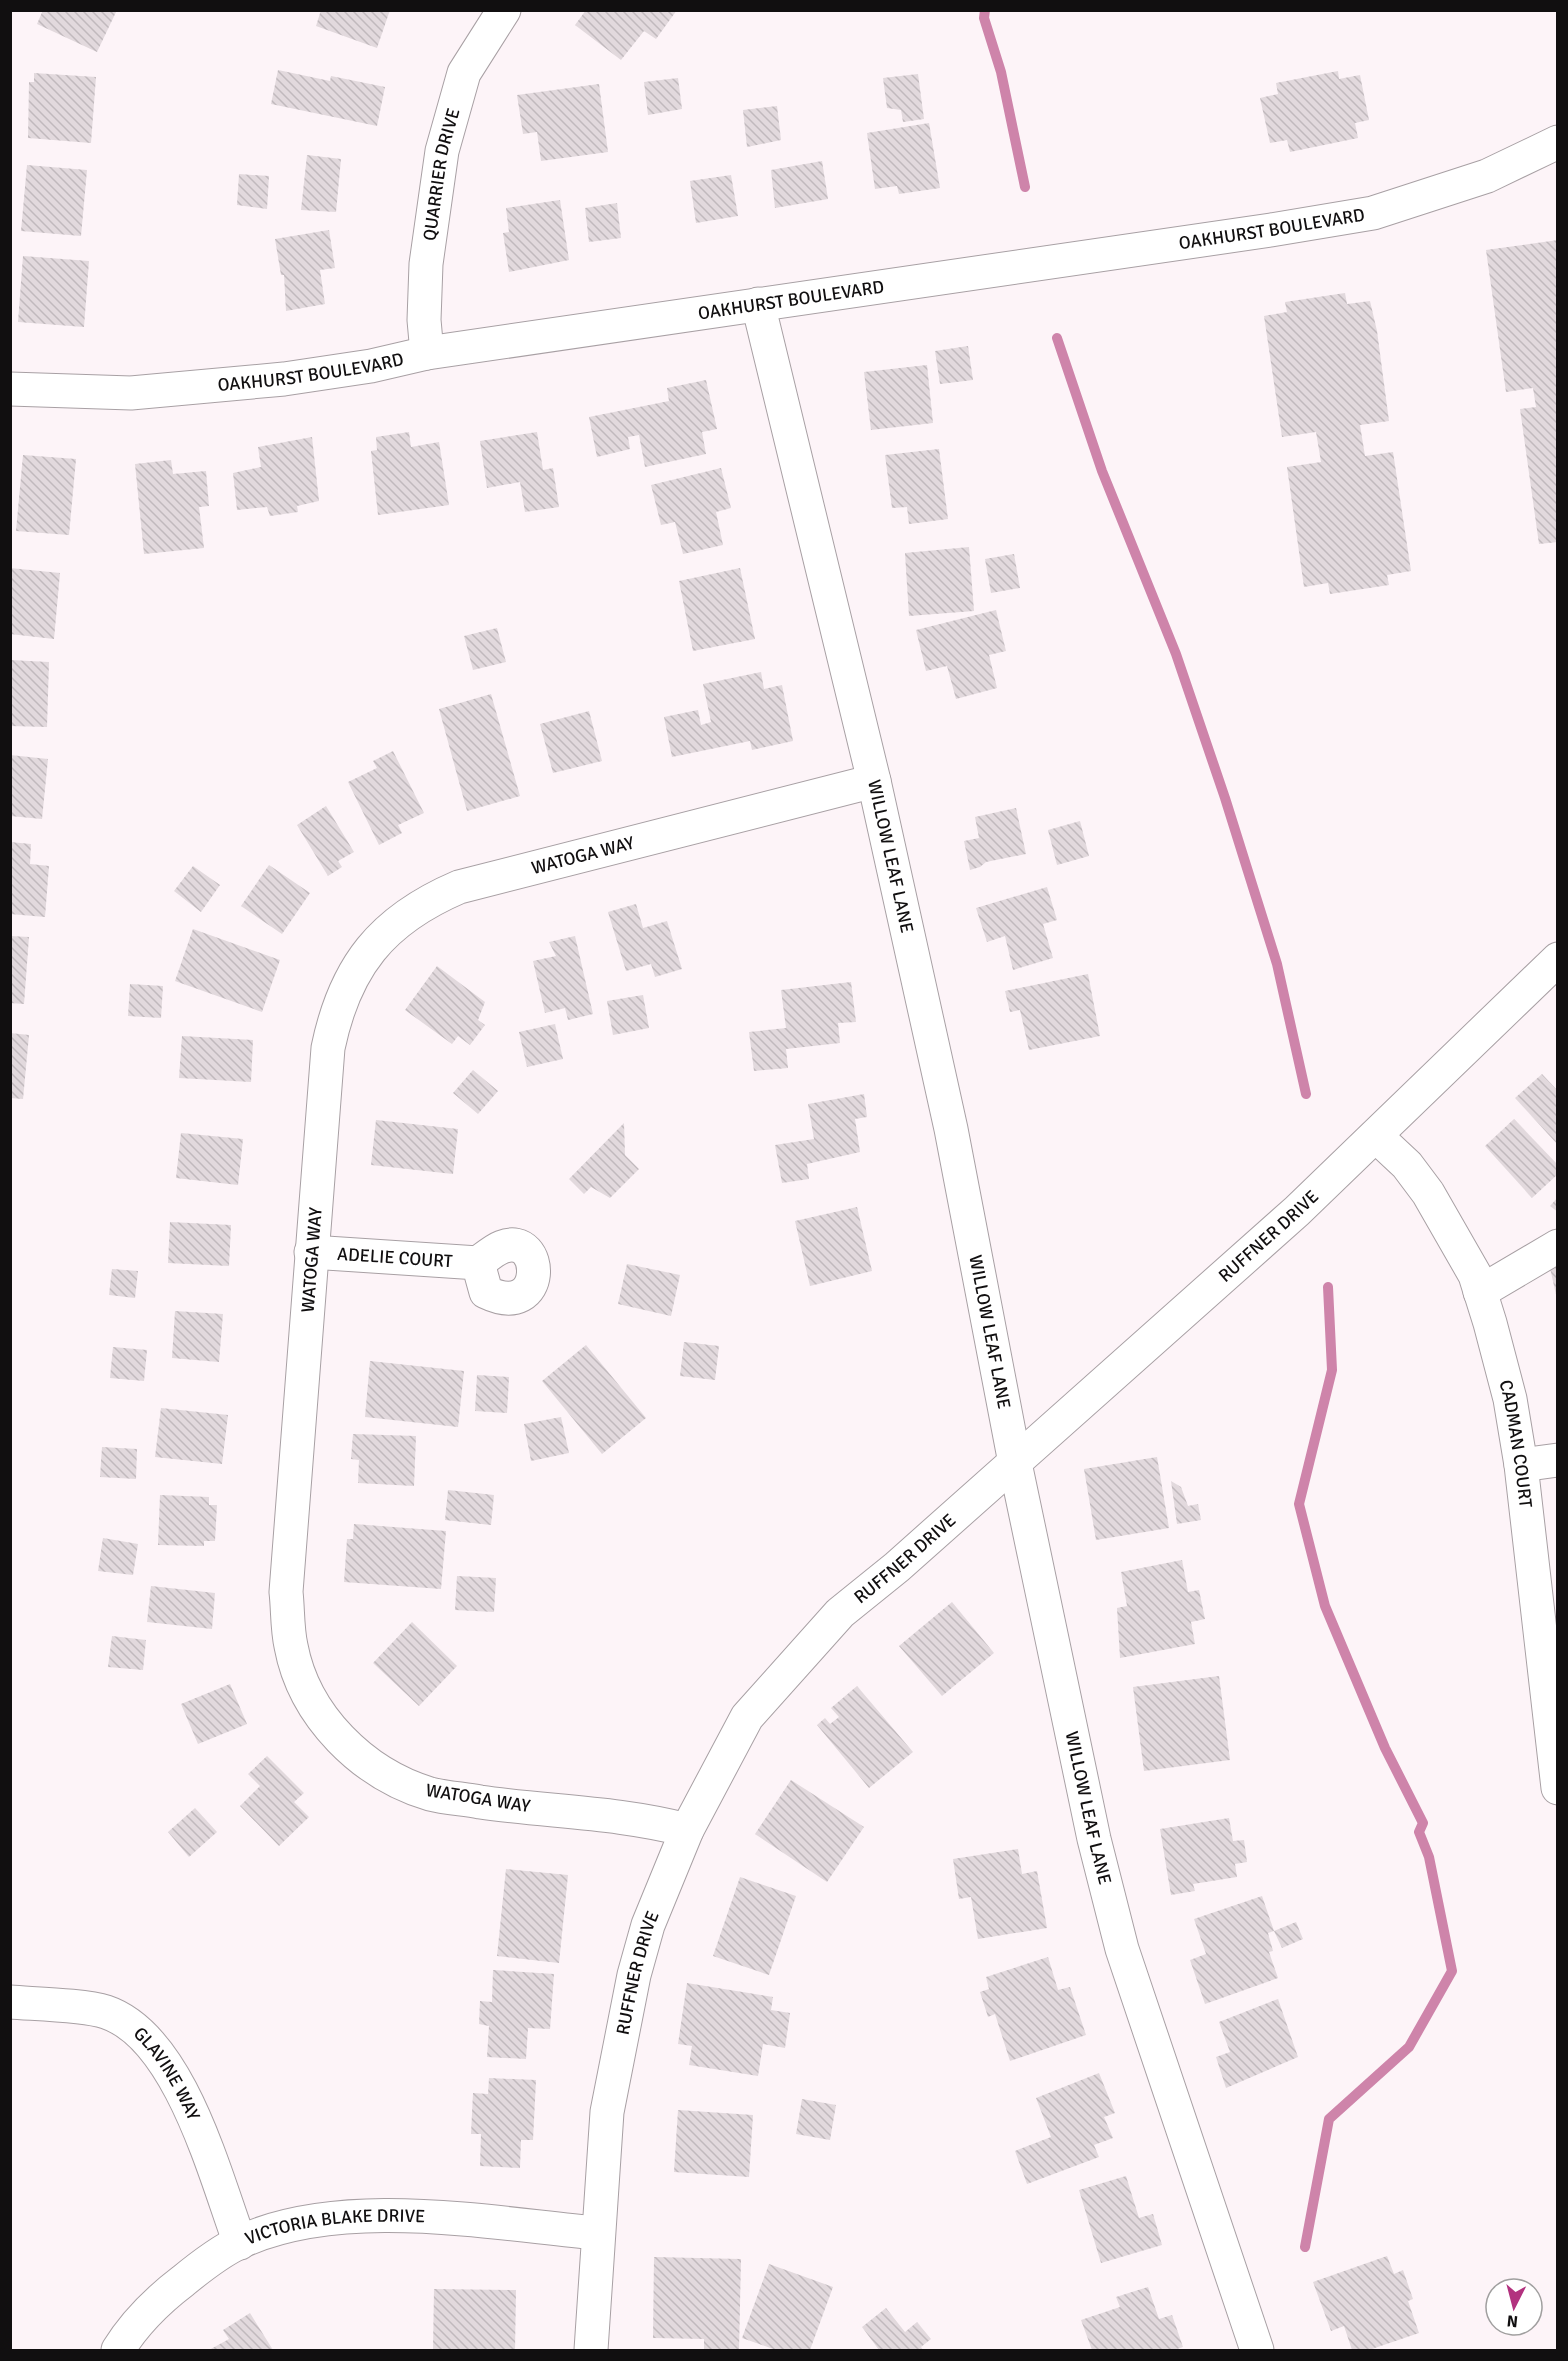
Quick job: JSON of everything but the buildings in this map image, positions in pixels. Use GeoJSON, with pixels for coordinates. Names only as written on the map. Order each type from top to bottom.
{"type":"FeatureCollection","features":[{"type":"Feature","properties":{"kind":"street","name":"QUARRIER DRIVE"},"geometry":{"type":"LineString","coordinates":[[427,353],[424,320],[426,264],[442,151],[464,73],[504,10]]}},
{"type":"Feature","properties":{"kind":"street","name":"OAKHURST BOULEVARD"},"geometry":{"type":"LineString","coordinates":[[10,389],[131,393],[284,379],[371,366],[427,353],[1373,213],[1487,176],[1557,142]]}},
{"type":"Feature","properties":{"kind":"street","name":"WILLOW LEAF LANE"},"geometry":{"type":"LineString","coordinates":[[758,304],[874,781],[951,1129],[1015,1463],[1071,1737],[1122,1949],[1257,2350]]}},
{"type":"Feature","properties":{"kind":"street","name":"WATOGA WAY"},"geometry":{"type":"LineString","coordinates":[[687,1830],[653,1821],[600,1813],[504,1805],[431,1794],[401,1783],[373,1767],[327,1725],[312,1701],[291,1646],[286,1592],[310,1252],[328,1048],[335,1011],[347,984],[363,960],[405,915],[430,900],[459,887],[874,781]]}},
{"type":"Feature","properties":{"kind":"street","name":"RUFFNER DRIVE"},"geometry":{"type":"LineString","coordinates":[[591,2350],[597,2233],[607,2112],[634,1976],[648,1925],[687,1830],[747,1717],[840,1612],[897,1567],[1297,1211],[1557,959]]}},
{"type":"Feature","properties":{"kind":"street","name":"CADMAN COURT"},"geometry":{"type":"LineString","coordinates":[[1376,1136],[1407,1166],[1428,1193],[1475,1275],[1510,1399],[1551,1686],[1557,1788]]}},
{"type":"Feature","properties":{"kind":"street"},"geometry":{"type":"LineString","coordinates":[[1480,1292],[1557,1246]]}},
{"type":"Feature","properties":{"kind":"street","name":"ADELIE COURT"},"geometry":{"type":"LineString","coordinates":[[310,1252],[478,1263]]}},
{"type":"Feature","properties":{"kind":"street"},"geometry":{"type":"LineString","coordinates":[[1521,1465],[1557,1460]]}},
{"type":"Feature","properties":{"kind":"street","name":"GLAVINE WAY"},"geometry":{"type":"LineString","coordinates":[[10,2002],[106,2012],[128,2025],[150,2044],[169,2066],[182,2091],[240,2242]]}},
{"type":"Feature","properties":{"kind":"street","name":"VICTORIA BLAKE DRIVE"},"geometry":{"type":"LineString","coordinates":[[118,2350],[141,2320],[171,2290],[202,2266],[240,2242],[304,2223],[339,2217],[401,2216],[597,2233]]}},
{"type":"Feature","properties":{"kind":"waterway"},"geometry":{"type":"LineString","coordinates":[[985,10],[984,18],[1001,72],[1025,187]]}},
{"type":"Feature","properties":{"kind":"waterway"},"geometry":{"type":"LineString","coordinates":[[1057,338],[1102,471],[1176,654],[1225,798],[1277,964],[1306,1094]]}},
{"type":"Feature","properties":{"kind":"waterway"},"geometry":{"type":"LineString","coordinates":[[1305,2247],[1329,2119],[1409,2047],[1452,1971],[1429,1857],[1419,1832],[1423,1823],[1385,1748],[1325,1606],[1299,1504],[1332,1370],[1328,1287]]}}]}
